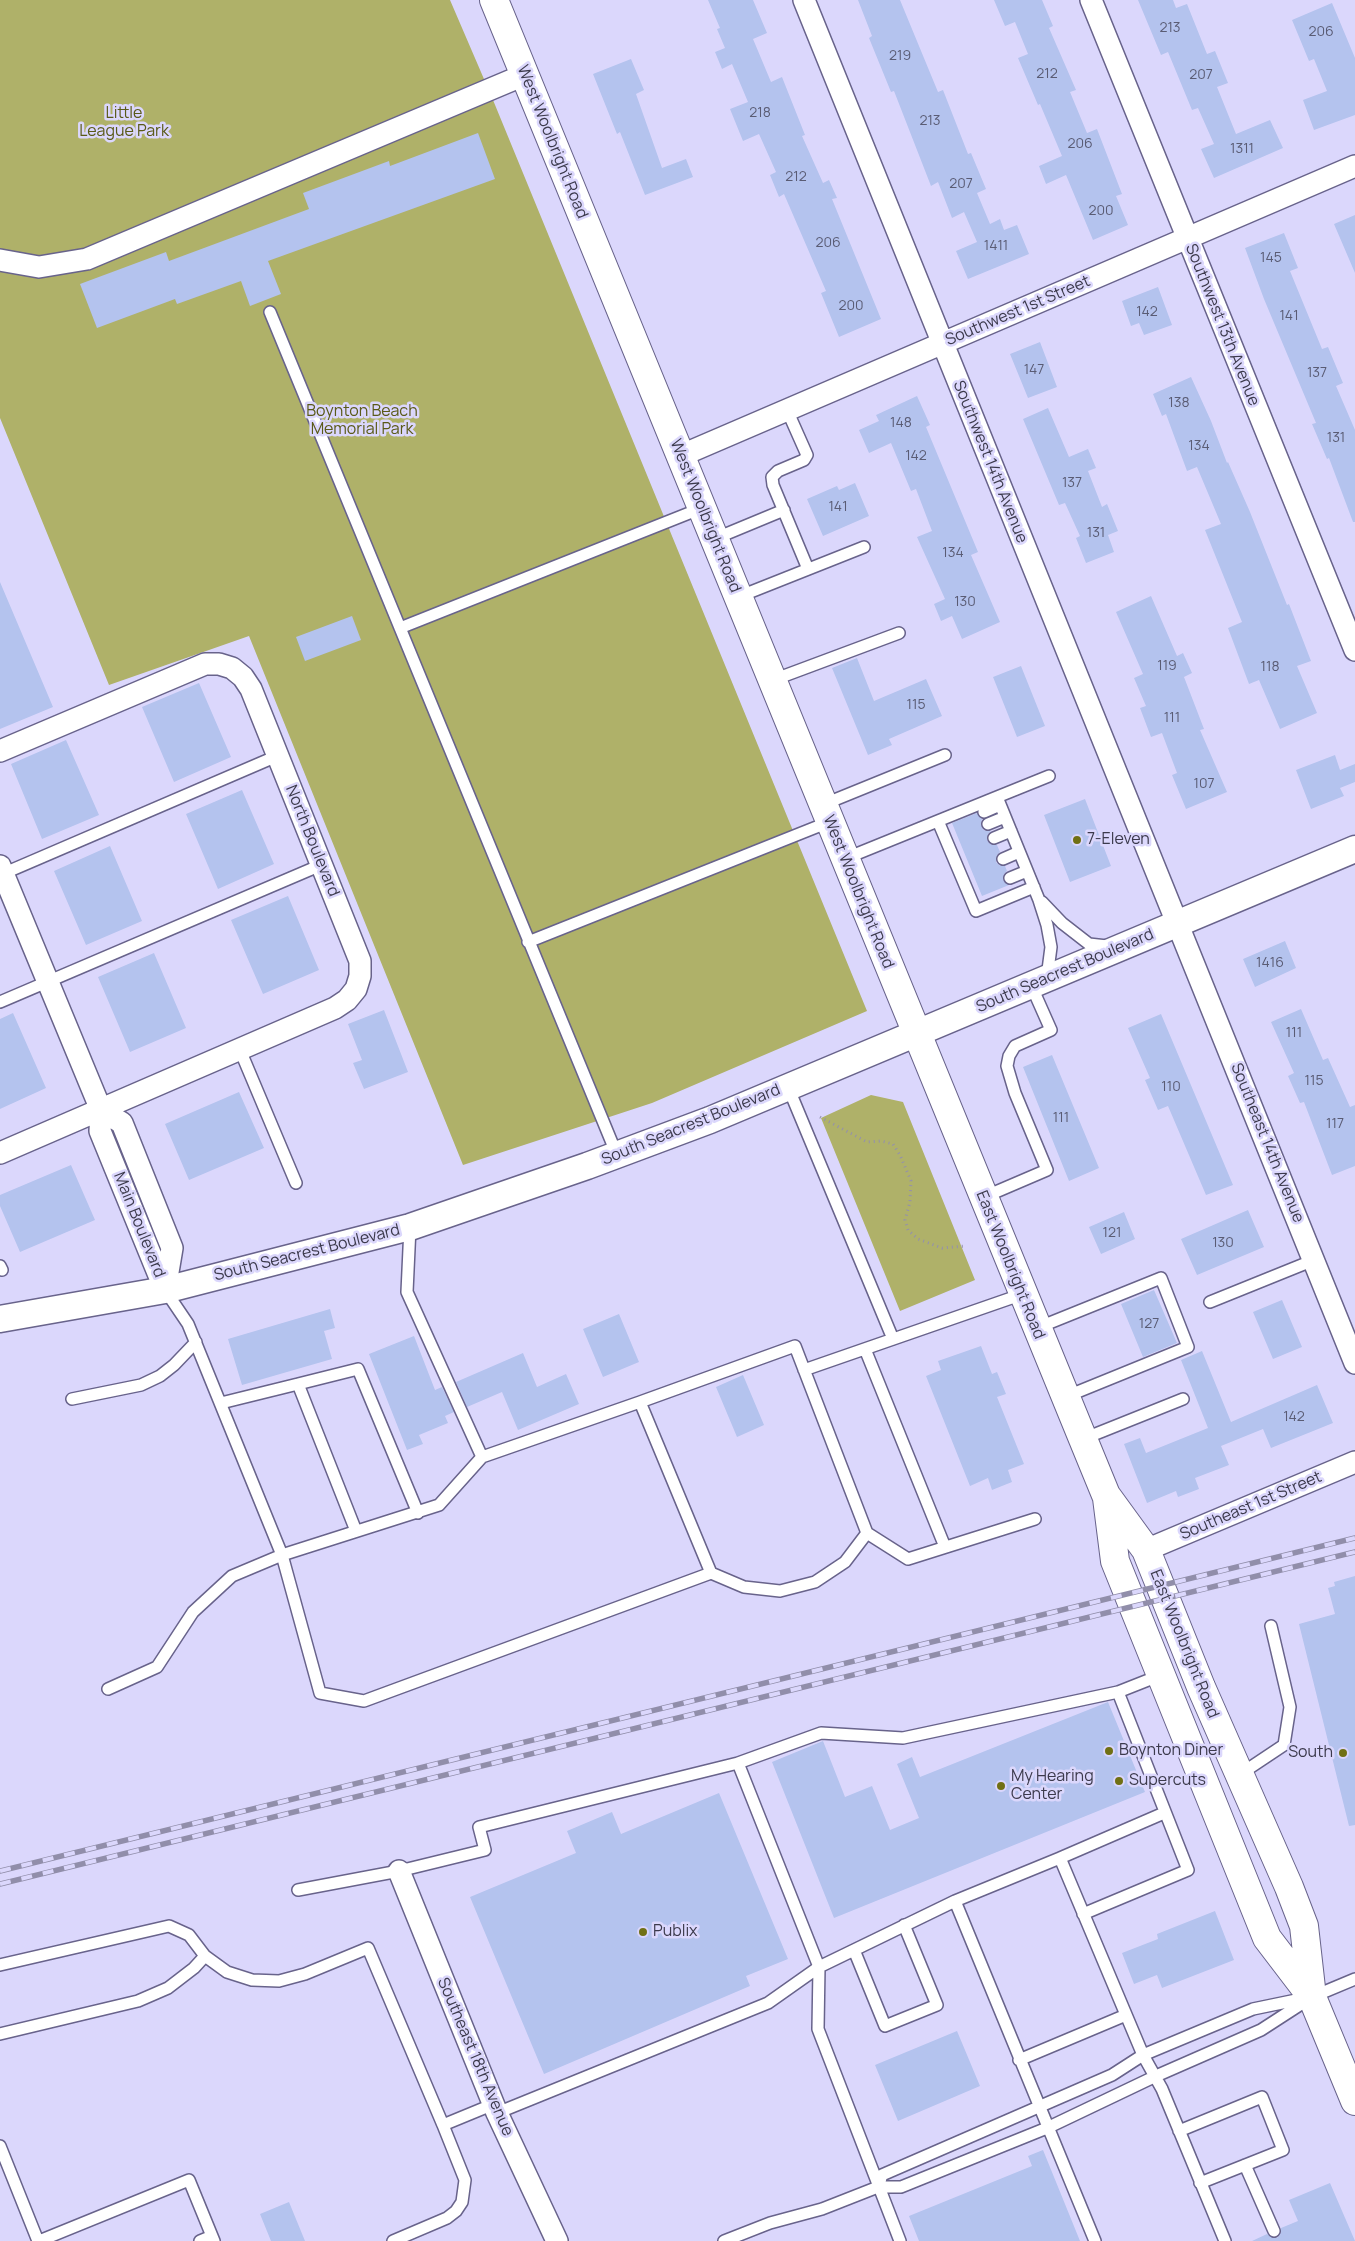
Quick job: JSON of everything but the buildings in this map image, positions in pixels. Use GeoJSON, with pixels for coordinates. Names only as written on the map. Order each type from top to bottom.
{"type":"FeatureCollection","features":[{"type":"Feature","properties":{"kind":"main road","name":"West Woolbright Road"},"geometry":{"type":"LineString","coordinates":[[494,0],[916,1033]]}},
{"type":"Feature","properties":{"kind":"main road","name":"East Woolbright Road"},"geometry":{"type":"LineString","coordinates":[[916,1033],[1106,1495],[1146,1550],[1201,1687],[1304,1926],[1312,1997]]}},
{"type":"Feature","properties":{"kind":"main road","name":"East Woolbright Road"},"geometry":{"type":"LineString","coordinates":[[1106,1495],[1116,1561],[1267,1938],[1312,1997],[1355,2101]]}},
{"type":"Feature","properties":{"kind":"street","name":"Southwest 14th Avenue"},"geometry":{"type":"LineString","coordinates":[[804,0],[1179,923]]}},
{"type":"Feature","properties":{"kind":"street","name":"Southwest 13th Avenue"},"geometry":{"type":"LineString","coordinates":[[1092,0],[1355,650]]}},
{"type":"Feature","properties":{"kind":"street"},"geometry":{"type":"LineString","coordinates":[[0,260],[39,267],[86,259],[524,75]]}},
{"type":"Feature","properties":{"kind":"street","name":"Southwest 1st Street"},"geometry":{"type":"LineString","coordinates":[[680,456],[1355,166]]}},
{"type":"Feature","properties":{"kind":"street","name":"North Boulevard"},"geometry":{"type":"LineString","coordinates":[[0,751],[205,664],[219,664],[232,668],[251,689],[360,961],[360,976],[356,989],[347,1000],[335,1008],[0,1153]]}},
{"type":"Feature","properties":{"kind":"street","name":"South Seacrest Boulevard"},"geometry":{"type":"LineString","coordinates":[[0,1319],[165,1290],[410,1227],[617,1155],[710,1120],[1355,849]]}},
{"type":"Feature","properties":{"kind":"street"},"geometry":{"type":"LineString","coordinates":[[1,872],[100,1110]]}},
{"type":"Feature","properties":{"kind":"street","name":"Southeast 14th Avenue"},"geometry":{"type":"LineString","coordinates":[[1179,923],[1355,1363]]}},
{"type":"Feature","properties":{"kind":"street","name":"Main Boulevard"},"geometry":{"type":"LineString","coordinates":[[100,1110],[122,1123],[172,1248],[165,1290]]}},
{"type":"Feature","properties":{"kind":"street","name":"Southeast 1st Street"},"geometry":{"type":"LineString","coordinates":[[1146,1550],[1355,1462]]}},
{"type":"Feature","properties":{"kind":"street","name":"Southeast 18th Avenue"},"geometry":{"type":"LineString","coordinates":[[399,1871],[495,2109],[556,2241]]}},
{"type":"Feature","properties":{"kind":"lane"},"geometry":{"type":"LineString","coordinates":[[270,312],[617,1155]]}},
{"type":"Feature","properties":{"kind":"lane"},"geometry":{"type":"LineString","coordinates":[[787,410],[807,455],[804,460],[778,471],[772,477],[808,569]]}},
{"type":"Feature","properties":{"kind":"lane"},"geometry":{"type":"LineString","coordinates":[[400,628],[702,508]]}},
{"type":"Feature","properties":{"kind":"lane"},"geometry":{"type":"LineString","coordinates":[[714,539],[784,510]]}},
{"type":"Feature","properties":{"kind":"lane"},"geometry":{"type":"LineString","coordinates":[[738,598],[864,547]]}},
{"type":"Feature","properties":{"kind":"lane"},"geometry":{"type":"LineString","coordinates":[[773,680],[899,633]]}},
{"type":"Feature","properties":{"kind":"lane"},"geometry":{"type":"LineString","coordinates":[[528,942],[826,814],[945,754]]}},
{"type":"Feature","properties":{"kind":"lane"},"geometry":{"type":"LineString","coordinates":[[1,872],[277,756]]}},
{"type":"Feature","properties":{"kind":"lane"},"geometry":{"type":"LineString","coordinates":[[844,859],[940,825],[998,801],[1049,776]]}},
{"type":"Feature","properties":{"kind":"lane"},"geometry":{"type":"LineString","coordinates":[[984,812],[998,801]]}},
{"type":"Feature","properties":{"kind":"lane"},"geometry":{"type":"LineString","coordinates":[[983,1197],[1047,1170],[1014,1092],[1007,1066],[1009,1056],[1015,1046],[1051,1030],[1036,983],[1048,970],[1051,947],[1047,925],[1039,900],[998,801]]}},
{"type":"Feature","properties":{"kind":"lane"},"geometry":{"type":"LineString","coordinates":[[988,824],[1005,817]]}},
{"type":"Feature","properties":{"kind":"lane"},"geometry":{"type":"LineString","coordinates":[[940,825],[953,824]]}},
{"type":"Feature","properties":{"kind":"lane"},"geometry":{"type":"LineString","coordinates":[[940,825],[952,838],[967,873],[974,891],[976,911],[1034,887]]}},
{"type":"Feature","properties":{"kind":"lane"},"geometry":{"type":"LineString","coordinates":[[994,838],[1011,831]]}},
{"type":"Feature","properties":{"kind":"lane"},"geometry":{"type":"LineString","coordinates":[[1003,859],[1019,852]]}},
{"type":"Feature","properties":{"kind":"lane"},"geometry":{"type":"LineString","coordinates":[[0,1002],[321,864]]}},
{"type":"Feature","properties":{"kind":"lane"},"geometry":{"type":"LineString","coordinates":[[1010,878],[1027,871]]}},
{"type":"Feature","properties":{"kind":"lane"},"geometry":{"type":"LineString","coordinates":[[1039,900],[1062,924],[1089,944],[1112,946],[1131,943]]}},
{"type":"Feature","properties":{"kind":"lane"},"geometry":{"type":"LineString","coordinates":[[240,1050],[296,1183]]}},
{"type":"Feature","properties":{"kind":"lane"},"geometry":{"type":"LineString","coordinates":[[788,1087],[893,1339]]}},
{"type":"Feature","properties":{"kind":"lane"},"geometry":{"type":"LineString","coordinates":[[410,1227],[408,1292],[482,1456]]}},
{"type":"Feature","properties":{"kind":"lane"},"geometry":{"type":"LineString","coordinates":[[1210,1302],[1314,1260]]}},
{"type":"Feature","properties":{"kind":"lane"},"geometry":{"type":"LineString","coordinates":[[1036,1328],[1161,1278],[1188,1347],[1065,1397]]}},
{"type":"Feature","properties":{"kind":"lane"},"geometry":{"type":"LineString","coordinates":[[165,1290],[188,1324],[196,1342],[282,1555],[320,1693],[364,1701],[711,1572]]}},
{"type":"Feature","properties":{"kind":"lane"},"geometry":{"type":"LineString","coordinates":[[804,1370],[1023,1294]]}},
{"type":"Feature","properties":{"kind":"lane"},"geometry":{"type":"LineString","coordinates":[[72,1399],[140,1385],[160,1376],[174,1365],[196,1342]]}},
{"type":"Feature","properties":{"kind":"lane"},"geometry":{"type":"LineString","coordinates":[[108,1689],[157,1668],[194,1612],[232,1576],[282,1555],[439,1505],[482,1456],[795,1346],[867,1533],[908,1559],[1036,1519]]}},
{"type":"Feature","properties":{"kind":"lane"},"geometry":{"type":"LineString","coordinates":[[864,1349],[945,1547]]}},
{"type":"Feature","properties":{"kind":"lane"},"geometry":{"type":"LineString","coordinates":[[221,1403],[358,1370],[418,1513]]}},
{"type":"Feature","properties":{"kind":"lane"},"geometry":{"type":"LineString","coordinates":[[298,1384],[356,1531]]}},
{"type":"Feature","properties":{"kind":"lane"},"geometry":{"type":"LineString","coordinates":[[1083,1440],[1183,1399]]}},
{"type":"Feature","properties":{"kind":"lane"},"geometry":{"type":"LineString","coordinates":[[640,1402],[711,1572],[744,1587],[780,1591],[815,1582],[845,1562],[867,1533]]}},
{"type":"Feature","properties":{"kind":"lane"},"geometry":{"type":"LineString","coordinates":[[1239,1774],[1284,1745],[1290,1708],[1271,1626]]}},
{"type":"Feature","properties":{"kind":"lane"},"geometry":{"type":"LineString","coordinates":[[298,1890],[399,1871],[485,1850],[479,1827],[738,1763],[821,1733],[903,1738],[1118,1692],[1162,1675]]}},
{"type":"Feature","properties":{"kind":"lane"},"geometry":{"type":"LineString","coordinates":[[1083,1914],[1188,1870],[1118,1692]]}},
{"type":"Feature","properties":{"kind":"lane"},"geometry":{"type":"LineString","coordinates":[[738,1763],[819,1966],[818,2029],[900,2241]]}},
{"type":"Feature","properties":{"kind":"lane"},"geometry":{"type":"LineString","coordinates":[[444,2125],[495,2109],[768,2003],[819,1966],[904,1925],[955,1901],[1164,1813]]}},
{"type":"Feature","properties":{"kind":"lane"},"geometry":{"type":"LineString","coordinates":[[1060,1858],[1143,2055],[1156,2076],[1225,2241]]}},
{"type":"Feature","properties":{"kind":"lane"},"geometry":{"type":"LineString","coordinates":[[955,1901],[1095,2241]]}},
{"type":"Feature","properties":{"kind":"lane"},"geometry":{"type":"LineString","coordinates":[[854,1950],[886,2026],[937,2005],[904,1925]]}},
{"type":"Feature","properties":{"kind":"lane"},"geometry":{"type":"LineString","coordinates":[[0,1964],[169,1926],[189,1935],[205,1956],[227,1972],[252,1980],[279,1981],[304,1974],[368,1948],[444,2125],[465,2180],[462,2202],[456,2211],[447,2218],[393,2241]]}},
{"type":"Feature","properties":{"kind":"lane"},"geometry":{"type":"LineString","coordinates":[[0,2034],[138,2000],[168,1988],[194,1968],[205,1956]]}},
{"type":"Feature","properties":{"kind":"lane"},"geometry":{"type":"LineString","coordinates":[[724,2241],[770,2223],[822,2209],[878,2188],[901,2187],[1047,2128],[1156,2076],[1261,2030],[1312,1997],[1355,1979]]}},
{"type":"Feature","properties":{"kind":"lane"},"geometry":{"type":"LineString","coordinates":[[878,2188],[882,2175],[1112,2075],[1143,2055],[1253,2009],[1312,1997]]}},
{"type":"Feature","properties":{"kind":"lane"},"geometry":{"type":"LineString","coordinates":[[1019,2060],[1126,2015]]}},
{"type":"Feature","properties":{"kind":"lane"},"geometry":{"type":"LineString","coordinates":[[1179,2131],[1262,2097],[1283,2150],[1200,2183]]}},
{"type":"Feature","properties":{"kind":"lane"},"geometry":{"type":"LineString","coordinates":[[0,2146],[39,2241],[189,2180],[213,2238],[200,2241]]}},
{"type":"Feature","properties":{"kind":"lane"},"geometry":{"type":"LineString","coordinates":[[1245,2165],[1274,2231]]}},
{"type":"Feature","properties":{"kind":"path"},"geometry":{"type":"LineString","coordinates":[[820,1117],[868,1142],[881,1141],[893,1144],[900,1155],[910,1181],[910,1202],[904,1220],[908,1230],[918,1239],[942,1248],[966,1246]]}},
{"type":"Feature","properties":{"kind":"green space","name":"Boynton Beach Memorial Park"},"geometry":{"type":"Polygon","coordinates":[[[0,0],[450,0],[493,100],[867,1011],[652,1103],[463,1165],[249,636],[109,685],[0,418],[0,0]]]}},
{"type":"Feature","properties":{"kind":"green space"},"geometry":{"type":"Polygon","coordinates":[[[871,1095],[903,1102],[975,1280],[900,1311],[821,1118],[871,1095]]]}},
{"type":"Feature","properties":{"kind":"railway"},"geometry":{"type":"LineString","coordinates":[[0,1871],[1355,1538]]}},
{"type":"Feature","properties":{"kind":"railway"},"geometry":{"type":"LineString","coordinates":[[0,1884],[1355,1552]]}},
{"type":"Feature","properties":{"kind":"place","name":"7-Eleven"},"geometry":{"type":"Point","coordinates":[1077,840]}},
{"type":"Feature","properties":{"kind":"place","name":"Boynton Diner"},"geometry":{"type":"Point","coordinates":[1109,1751]}},
{"type":"Feature","properties":{"kind":"place","name":"South"},"geometry":{"type":"Point","coordinates":[1343,1753]}},
{"type":"Feature","properties":{"kind":"place","name":"Supercuts"},"geometry":{"type":"Point","coordinates":[1119,1781]}},
{"type":"Feature","properties":{"kind":"place","name":"My Hearing Center"},"geometry":{"type":"Point","coordinates":[1001,1786]}},
{"type":"Feature","properties":{"kind":"place","name":"Publix"},"geometry":{"type":"Point","coordinates":[643,1932]}},
{"type":"Feature","properties":{"kind":"park label","name":"Little League Park"},"geometry":{"type":"Point","coordinates":[124,123]}}]}
